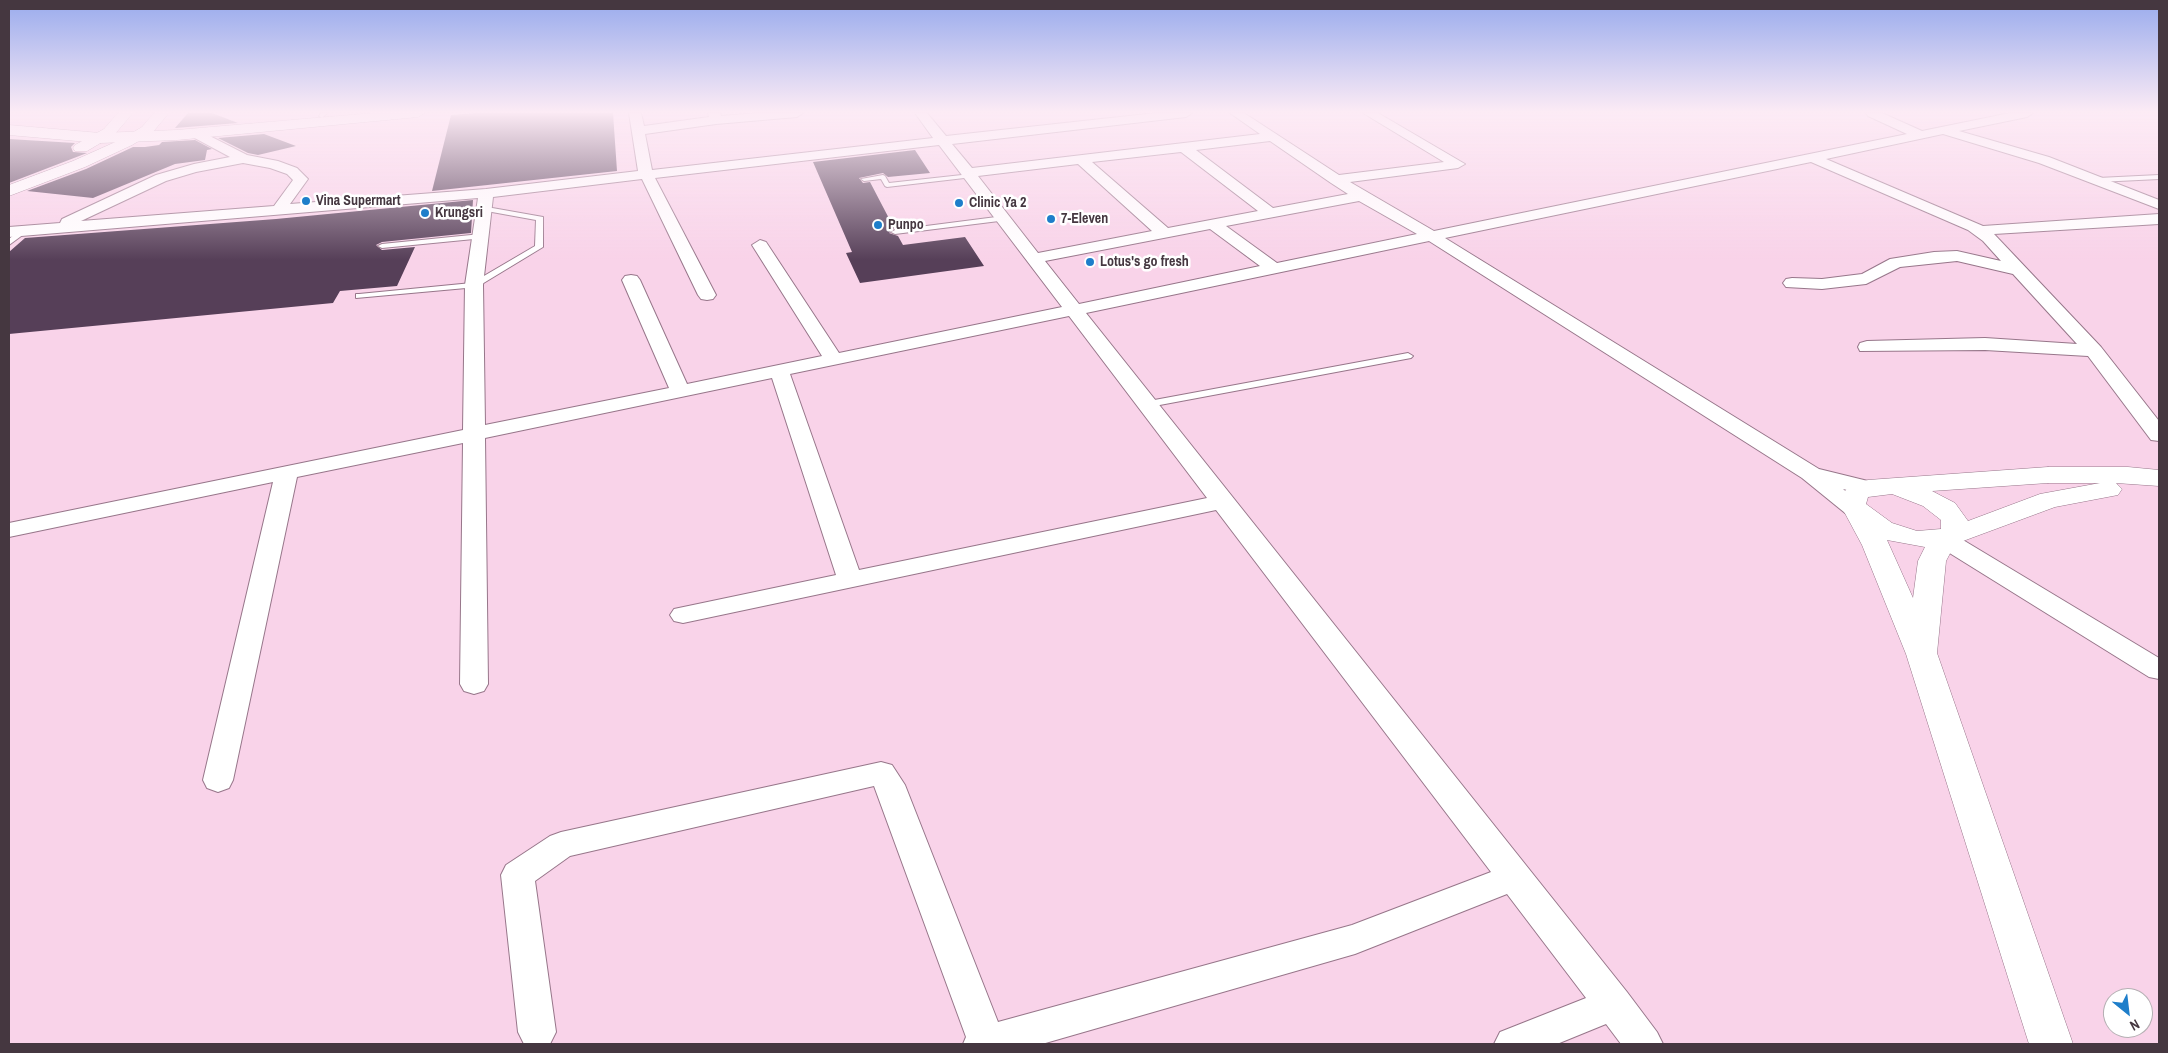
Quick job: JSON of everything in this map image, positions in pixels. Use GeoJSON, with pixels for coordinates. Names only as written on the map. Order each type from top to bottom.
{"type":"FeatureCollection","features":[{"type":"Feature","properties":{"kind":"street"},"geometry":{"type":"LineString","coordinates":[[9,177],[47,162]]}},
{"type":"Feature","properties":{"kind":"street"},"geometry":{"type":"LineString","coordinates":[[9,191],[83,162]]}},
{"type":"Feature","properties":{"kind":"street"},"geometry":{"type":"LineString","coordinates":[[52,230],[161,178],[194,168],[226,162]]}},
{"type":"Feature","properties":{"kind":"street"},"geometry":{"type":"LineString","coordinates":[[262,162],[273,164],[292,172],[301,179],[278,211]]}},
{"type":"Feature","properties":{"kind":"street"},"geometry":{"type":"LineString","coordinates":[[644,162],[646,174],[707,295]]}},
{"type":"Feature","properties":{"kind":"street"},"geometry":{"type":"LineString","coordinates":[[9,232],[278,211],[485,200],[646,174],[753,162]]}},
{"type":"Feature","properties":{"kind":"street"},"geometry":{"type":"LineString","coordinates":[[960,162],[1644,1044]]}},
{"type":"Feature","properties":{"kind":"street"},"geometry":{"type":"LineString","coordinates":[[970,174],[1063,162]]}},
{"type":"Feature","properties":{"kind":"street"},"geometry":{"type":"LineString","coordinates":[[1082,162],[1165,234]]}},
{"type":"Feature","properties":{"kind":"street"},"geometry":{"type":"LineString","coordinates":[[1202,162],[1271,214]]}},
{"type":"Feature","properties":{"kind":"street"},"geometry":{"type":"LineString","coordinates":[[1309,162],[1361,196],[1431,236],[1810,473],[1869,496],[1915,493],[1945,508],[1954,518],[1956,527],[1952,534],[1944,539],[1932,561],[1922,654]]}},
{"type":"Feature","properties":{"kind":"street"},"geometry":{"type":"LineString","coordinates":[[1336,180],[1458,164],[1455,162]]}},
{"type":"Feature","properties":{"kind":"street"},"geometry":{"type":"LineString","coordinates":[[9,530],[1786,162]]}},
{"type":"Feature","properties":{"kind":"street"},"geometry":{"type":"LineString","coordinates":[[1823,162],[1918,202],[1979,231],[2019,270],[2094,351],[2159,435]]}},
{"type":"Feature","properties":{"kind":"street"},"geometry":{"type":"LineString","coordinates":[[2050,162],[2159,205]]}},
{"type":"Feature","properties":{"kind":"street"},"geometry":{"type":"LineString","coordinates":[[1036,258],[1361,196]]}},
{"type":"Feature","properties":{"kind":"street"},"geometry":{"type":"LineString","coordinates":[[474,684],[474,285],[485,200]]}},
{"type":"Feature","properties":{"kind":"street"},"geometry":{"type":"LineString","coordinates":[[1979,231],[2159,219]]}},
{"type":"Feature","properties":{"kind":"street"},"geometry":{"type":"LineString","coordinates":[[1214,224],[1273,268]]}},
{"type":"Feature","properties":{"kind":"street"},"geometry":{"type":"LineString","coordinates":[[760,245],[833,359]]}},
{"type":"Feature","properties":{"kind":"street"},"geometry":{"type":"LineString","coordinates":[[1792,284],[1822,284],[1866,279],[1896,263],[1934,256],[1957,256],[2019,270]]}},
{"type":"Feature","properties":{"kind":"street"},"geometry":{"type":"LineString","coordinates":[[631,280],[680,391]]}},
{"type":"Feature","properties":{"kind":"street"},"geometry":{"type":"LineString","coordinates":[[1867,348],[1985,344],[2094,351]]}},
{"type":"Feature","properties":{"kind":"street"},"geometry":{"type":"LineString","coordinates":[[779,370],[850,579]]}},
{"type":"Feature","properties":{"kind":"street"},"geometry":{"type":"LineString","coordinates":[[218,780],[287,472]]}},
{"type":"Feature","properties":{"kind":"street"},"geometry":{"type":"LineString","coordinates":[[1869,496],[2048,475],[2128,475],[2159,478]]}},
{"type":"Feature","properties":{"kind":"street"},"geometry":{"type":"LineString","coordinates":[[1869,496],[1882,529],[1917,538],[1944,539],[2014,511],[2049,500],[2091,490],[2159,485]]}},
{"type":"Feature","properties":{"kind":"street"},"geometry":{"type":"LineString","coordinates":[[1869,496],[1876,545],[1922,654],[2051,1044]]}},
{"type":"Feature","properties":{"kind":"street"},"geometry":{"type":"LineString","coordinates":[[683,615],[1223,502]]}},
{"type":"Feature","properties":{"kind":"street"},"geometry":{"type":"LineString","coordinates":[[1944,539],[2159,670]]}},
{"type":"Feature","properties":{"kind":"street"},"geometry":{"type":"LineString","coordinates":[[537,1032],[518,875],[561,845],[881,773],[890,784],[985,1044],[1355,939],[1514,877]]}},
{"type":"Feature","properties":{"kind":"street"},"geometry":{"type":"LineString","coordinates":[[1513,1044],[1614,1004]]}},
{"type":"Feature","properties":{"kind":"lane"},"geometry":{"type":"LineString","coordinates":[[864,179],[883,177],[888,185],[970,174]]}},
{"type":"Feature","properties":{"kind":"lane"},"geometry":{"type":"LineString","coordinates":[[2098,180],[2159,177]]}},
{"type":"Feature","properties":{"kind":"lane"},"geometry":{"type":"LineString","coordinates":[[359,296],[474,285],[539,247],[540,219],[485,200]]}},
{"type":"Feature","properties":{"kind":"lane"},"geometry":{"type":"LineString","coordinates":[[896,232],[1004,218]]}},
{"type":"Feature","properties":{"kind":"lane"},"geometry":{"type":"LineString","coordinates":[[9,243],[24,231]]}},
{"type":"Feature","properties":{"kind":"lane"},"geometry":{"type":"LineString","coordinates":[[382,246],[481,236]]}},
{"type":"Feature","properties":{"kind":"lane"},"geometry":{"type":"LineString","coordinates":[[1149,404],[1408,356]]}},
{"type":"Feature","properties":{"kind":"building"},"geometry":{"type":"Polygon","coordinates":[[[9,162],[63,162],[9,183],[9,162]]]}},
{"type":"Feature","properties":{"kind":"building"},"geometry":{"type":"Polygon","coordinates":[[[101,162],[189,162],[175,164],[93,198],[27,191],[101,162]]]}},
{"type":"Feature","properties":{"kind":"building"},"geometry":{"type":"Polygon","coordinates":[[[439,162],[616,162],[617,171],[432,191],[439,162]]]}},
{"type":"Feature","properties":{"kind":"building"},"geometry":{"type":"Polygon","coordinates":[[[813,162],[923,162],[930,173],[888,177],[883,173],[859,178],[863,183],[870,182],[894,228],[889,233],[898,236],[903,245],[965,237],[984,266],[860,283],[846,253],[852,252],[813,162]]]}},
{"type":"Feature","properties":{"kind":"building"},"geometry":{"type":"Polygon","coordinates":[[[473,200],[471,233],[382,242],[376,245],[382,250],[415,247],[397,286],[340,291],[333,303],[9,334],[9,252],[25,238],[276,219],[473,200]]]}},
{"type":"Feature","properties":{"kind":"place","name":"Vina Supermart"},"geometry":{"type":"Point","coordinates":[306,201]}},
{"type":"Feature","properties":{"kind":"place","name":"Clinic Ya 2"},"geometry":{"type":"Point","coordinates":[959,203]}},
{"type":"Feature","properties":{"kind":"place","name":"Krungsri"},"geometry":{"type":"Point","coordinates":[425,213]}},
{"type":"Feature","properties":{"kind":"place","name":"7-Eleven"},"geometry":{"type":"Point","coordinates":[1051,219]}},
{"type":"Feature","properties":{"kind":"place","name":"Punpo"},"geometry":{"type":"Point","coordinates":[878,225]}},
{"type":"Feature","properties":{"kind":"place","name":"Lotus's go fresh"},"geometry":{"type":"Point","coordinates":[1090,262]}}]}
